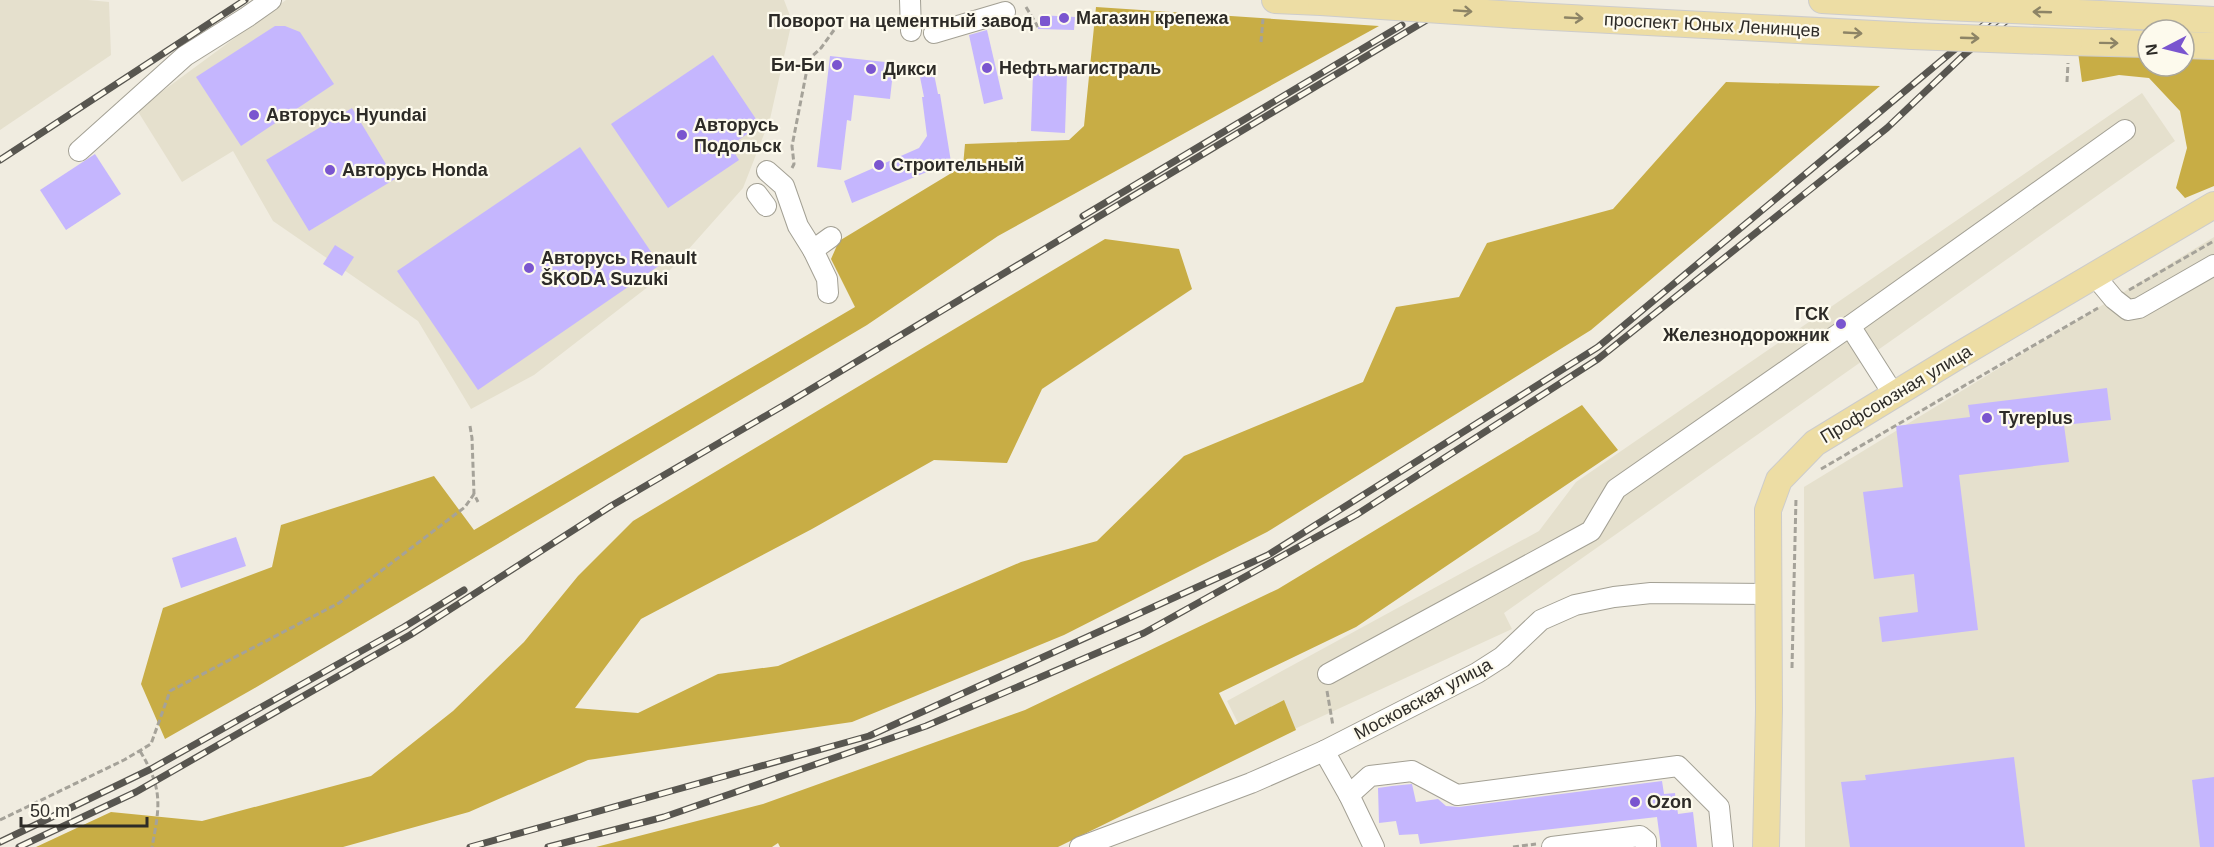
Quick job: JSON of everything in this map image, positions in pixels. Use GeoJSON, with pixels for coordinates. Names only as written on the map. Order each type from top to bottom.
{"type":"FeatureCollection","features":[{"type":"Feature","properties":{"kind":"main road","name":"проспект Юных Ленинцев"},"geometry":{"type":"LineString","coordinates":[[1822,0],[2214,20]]}},
{"type":"Feature","properties":{"kind":"main road","name":"проспект Юных Ленинцев"},"geometry":{"type":"LineString","coordinates":[[1269,9],[1321,2],[1912,36],[2069,50],[2136,45]]}},
{"type":"Feature","properties":{"kind":"main road"},"geometry":{"type":"LineString","coordinates":[[2196,45],[2214,46]]}},
{"type":"Feature","properties":{"kind":"main road","name":"Профсоюзная улица"},"geometry":{"type":"LineString","coordinates":[[1766,847],[1769,710],[1768,510],[1779,480],[1815,443],[2214,205]]}},
{"type":"Feature","properties":{"kind":"street"},"geometry":{"type":"LineString","coordinates":[[79,151],[184,56],[270,0]]}},
{"type":"Feature","properties":{"kind":"street"},"geometry":{"type":"LineString","coordinates":[[910,0],[911,31]]}},
{"type":"Feature","properties":{"kind":"street"},"geometry":{"type":"LineString","coordinates":[[934,33],[1005,12]]}},
{"type":"Feature","properties":{"kind":"street"},"geometry":{"type":"LineString","coordinates":[[1328,674],[1591,531],[1616,489],[2125,130]]}},
{"type":"Feature","properties":{"kind":"street"},"geometry":{"type":"LineString","coordinates":[[767,171],[784,186],[798,226],[827,279],[828,293]]}},
{"type":"Feature","properties":{"kind":"street"},"geometry":{"type":"LineString","coordinates":[[813,250],[831,237]]}},
{"type":"Feature","properties":{"kind":"street"},"geometry":{"type":"LineString","coordinates":[[2094,275],[2114,299],[2128,310],[2139,308],[2214,265]]}},
{"type":"Feature","properties":{"kind":"street"},"geometry":{"type":"LineString","coordinates":[[1850,326],[1894,395]]}},
{"type":"Feature","properties":{"kind":"street","name":"Московская улица"},"geometry":{"type":"LineString","coordinates":[[1080,847],[1251,783],[1330,748],[1477,673],[1502,657],[1541,620],[1575,605],[1614,597],[1651,593],[1768,594]]}},
{"type":"Feature","properties":{"kind":"street"},"geometry":{"type":"LineString","coordinates":[[1330,748],[1374,847]]}},
{"type":"Feature","properties":{"kind":"street"},"geometry":{"type":"LineString","coordinates":[[1349,795],[1370,776],[1412,771],[1457,795],[1678,766],[1719,807],[1723,847]]}},
{"type":"Feature","properties":{"kind":"street"},"geometry":{"type":"LineString","coordinates":[[1552,847],[1640,836],[1646,841],[1646,847]]}},
{"type":"Feature","properties":{"kind":"path"},"geometry":{"type":"LineString","coordinates":[[1026,7],[1038,27]]}},
{"type":"Feature","properties":{"kind":"path"},"geometry":{"type":"LineString","coordinates":[[1261,42],[1269,9]]}},
{"type":"Feature","properties":{"kind":"path"},"geometry":{"type":"LineString","coordinates":[[784,186],[794,164],[792,146],[809,58],[821,48],[834,30]]}},
{"type":"Feature","properties":{"kind":"path"},"geometry":{"type":"LineString","coordinates":[[2067,82],[2069,50]]}},
{"type":"Feature","properties":{"kind":"path"},"geometry":{"type":"LineString","coordinates":[[1817,471],[2214,241]]}},
{"type":"Feature","properties":{"kind":"path"},"geometry":{"type":"LineString","coordinates":[[470,426],[474,494],[478,502]]}},
{"type":"Feature","properties":{"kind":"path"},"geometry":{"type":"LineString","coordinates":[[0,820],[151,744],[170,691],[339,603],[465,507],[474,494]]}},
{"type":"Feature","properties":{"kind":"path"},"geometry":{"type":"LineString","coordinates":[[1791,671],[1796,495]]}},
{"type":"Feature","properties":{"kind":"path"},"geometry":{"type":"LineString","coordinates":[[1328,674],[1330,748]]}},
{"type":"Feature","properties":{"kind":"path"},"geometry":{"type":"LineString","coordinates":[[140,751],[156,780],[159,799],[152,847]]}},
{"type":"Feature","properties":{"kind":"shaded area"},"geometry":{"type":"Polygon","coordinates":[[[0,0],[109,2],[111,55],[0,130],[0,0]]]}},
{"type":"Feature","properties":{"kind":"shaded area"},"geometry":{"type":"Polygon","coordinates":[[[286,0],[784,0],[792,21],[770,119],[743,188],[671,269],[534,375],[471,409],[418,321],[273,221],[233,151],[182,182],[137,110],[286,0]]]}},
{"type":"Feature","properties":{"kind":"shaded area"},"geometry":{"type":"Polygon","coordinates":[[[1096,7],[1379,26],[998,236],[867,325],[165,739],[141,684],[163,608],[272,567],[281,525],[434,476],[474,530],[855,307],[831,259],[839,241],[963,166],[965,144],[1069,140],[1084,126],[1096,7]]]}},
{"type":"Feature","properties":{"kind":"shaded area"},"geometry":{"type":"Polygon","coordinates":[[[2078,52],[2136,54],[2136,77],[2119,75],[2082,82],[2078,52]]]}},
{"type":"Feature","properties":{"kind":"shaded area"},"geometry":{"type":"Polygon","coordinates":[[[2196,54],[2214,55],[2214,186],[2185,198],[2176,188],[2187,148],[2180,111],[2149,78],[2196,78],[2196,54]]]}},
{"type":"Feature","properties":{"kind":"shaded area"},"geometry":{"type":"Polygon","coordinates":[[[1726,82],[1880,86],[1591,330],[1267,532],[1064,635],[852,722],[588,760],[469,812],[343,847],[36,847],[111,812],[202,821],[371,776],[453,711],[524,642],[578,576],[633,521],[1105,239],[1179,249],[1192,289],[1042,389],[1007,463],[934,460],[812,529],[641,619],[575,708],[638,713],[718,674],[778,666],[1021,562],[1097,541],[1184,456],[1363,382],[1396,307],[1459,297],[1487,243],[1613,209],[1726,82]]]}},
{"type":"Feature","properties":{"kind":"shaded area"},"geometry":{"type":"Polygon","coordinates":[[[2142,93],[2175,141],[1504,613],[1512,629],[1251,749],[1227,701],[1539,531],[1576,482],[2142,93]]]}},
{"type":"Feature","properties":{"kind":"shaded area"},"geometry":{"type":"Polygon","coordinates":[[[2214,237],[2214,847],[1805,847],[1804,487],[2214,237]]]}},
{"type":"Feature","properties":{"kind":"shaded area"},"geometry":{"type":"Polygon","coordinates":[[[1582,405],[1618,450],[1356,627],[1219,693],[1235,725],[1284,700],[1296,730],[1058,847],[780,847],[778,843],[772,847],[596,847],[763,804],[1025,710],[1278,589],[1582,405]]]}},
{"type":"Feature","properties":{"kind":"building"},"geometry":{"type":"Polygon","coordinates":[[[1039,15],[1075,17],[1074,30],[1038,29],[1039,15]]]}},
{"type":"Feature","properties":{"kind":"building","name":"Авторусь Hyundai"},"geometry":{"type":"Polygon","coordinates":[[[275,26],[285,26],[300,32],[334,84],[241,146],[196,77],[275,26]]]}},
{"type":"Feature","properties":{"kind":"building"},"geometry":{"type":"Polygon","coordinates":[[[987,30],[1003,99],[984,104],[969,35],[987,30]]]}},
{"type":"Feature","properties":{"kind":"building","name":"Авторусь Подольск"},"geometry":{"type":"Polygon","coordinates":[[[713,55],[760,125],[730,146],[739,160],[668,208],[611,124],[713,55]]]}},
{"type":"Feature","properties":{"kind":"building"},"geometry":{"type":"Polygon","coordinates":[[[830,56],[894,63],[890,99],[854,95],[851,121],[847,120],[841,170],[817,167],[830,56]]]}},
{"type":"Feature","properties":{"kind":"building"},"geometry":{"type":"Polygon","coordinates":[[[932,64],[938,94],[940,94],[951,162],[852,203],[844,181],[919,148],[927,136],[922,97],[924,97],[918,67],[932,64]]]}},
{"type":"Feature","properties":{"kind":"building"},"geometry":{"type":"Polygon","coordinates":[[[1033,73],[1067,74],[1065,133],[1031,131],[1033,73]]]}},
{"type":"Feature","properties":{"kind":"building","name":"Авторусь Honda"},"geometry":{"type":"Polygon","coordinates":[[[352,108],[395,179],[309,231],[266,160],[352,108]]]}},
{"type":"Feature","properties":{"kind":"building","name":"Авторусь Renault ŠKODA Suzuki"},"geometry":{"type":"Polygon","coordinates":[[[580,147],[660,265],[478,390],[397,271],[580,147]]]}},
{"type":"Feature","properties":{"kind":"building"},"geometry":{"type":"Polygon","coordinates":[[[95,154],[121,194],[66,230],[40,190],[95,154]]]}},
{"type":"Feature","properties":{"kind":"building"},"geometry":{"type":"Polygon","coordinates":[[[335,245],[354,257],[342,276],[323,264],[335,245]]]}},
{"type":"Feature","properties":{"kind":"building"},"geometry":{"type":"Polygon","coordinates":[[[2107,388],[2111,420],[2064,425],[2069,462],[1959,475],[1978,630],[1882,642],[1879,617],[1918,612],[1914,574],[1874,579],[1863,492],[1903,487],[1896,426],[1970,417],[1968,405],[2107,388]]]}},
{"type":"Feature","properties":{"kind":"building"},"geometry":{"type":"Polygon","coordinates":[[[236,537],[246,566],[181,588],[172,558],[236,537]]]}},
{"type":"Feature","properties":{"kind":"building"},"geometry":{"type":"Polygon","coordinates":[[[2014,757],[2025,847],[1850,847],[1841,782],[1866,780],[1865,775],[2014,757]]]}},
{"type":"Feature","properties":{"kind":"building"},"geometry":{"type":"Polygon","coordinates":[[[2214,777],[2214,847],[2200,847],[2192,780],[2214,777]]]}},
{"type":"Feature","properties":{"kind":"building"},"geometry":{"type":"Polygon","coordinates":[[[1662,781],[1664,794],[1675,793],[1678,814],[1693,812],[1697,847],[1661,847],[1657,817],[1420,844],[1418,834],[1399,835],[1396,821],[1379,823],[1378,788],[1412,784],[1416,802],[1438,799],[1446,806],[1459,807],[1662,781]]]}},
{"type":"Feature","properties":{"kind":"railway"},"geometry":{"type":"LineString","coordinates":[[0,160],[245,0]]}},
{"type":"Feature","properties":{"kind":"railway"},"geometry":{"type":"LineString","coordinates":[[19,847],[136,792],[410,635],[611,506],[786,404],[1460,0]]}},
{"type":"Feature","properties":{"kind":"railway"},"geometry":{"type":"LineString","coordinates":[[470,847],[869,736],[1268,555],[1598,347],[2014,0]]}},
{"type":"Feature","properties":{"kind":"railway"},"geometry":{"type":"LineString","coordinates":[[548,847],[664,817],[926,726],[1144,633],[1356,515],[1598,359],[1887,128],[1965,54],[2032,0]]}},
{"type":"Feature","properties":{"kind":"railway"},"geometry":{"type":"LineString","coordinates":[[1083,216],[1402,25]]}},
{"type":"Feature","properties":{"kind":"railway"},"geometry":{"type":"LineString","coordinates":[[0,842],[151,769],[404,627],[464,590]]}},
{"type":"Feature","properties":{"kind":"place","name":"Магазин крепежа"},"geometry":{"type":"Point","coordinates":[1064,18]}},
{"type":"Feature","properties":{"kind":"place","name":"Поворот на цементный завод"},"geometry":{"type":"Point","coordinates":[1045,21]}},
{"type":"Feature","properties":{"kind":"place","name":"Би-Би"},"geometry":{"type":"Point","coordinates":[837,65]}},
{"type":"Feature","properties":{"kind":"place","name":"Нефтьмагистраль"},"geometry":{"type":"Point","coordinates":[987,68]}},
{"type":"Feature","properties":{"kind":"place","name":"Дикси"},"geometry":{"type":"Point","coordinates":[871,69]}},
{"type":"Feature","properties":{"kind":"place","name":"Авторусь Hyundai"},"geometry":{"type":"Point","coordinates":[254,115]}},
{"type":"Feature","properties":{"kind":"place","name":"Авторусь Подольск"},"geometry":{"type":"Point","coordinates":[682,135]}},
{"type":"Feature","properties":{"kind":"place","name":"Строительный"},"geometry":{"type":"Point","coordinates":[879,165]}},
{"type":"Feature","properties":{"kind":"place","name":"Авторусь Honda"},"geometry":{"type":"Point","coordinates":[330,170]}},
{"type":"Feature","properties":{"kind":"place","name":"Авторусь Renault ŠKODA Suzuki"},"geometry":{"type":"Point","coordinates":[529,268]}},
{"type":"Feature","properties":{"kind":"place","name":"ГСК Железнодорожник"},"geometry":{"type":"Point","coordinates":[1841,324]}},
{"type":"Feature","properties":{"kind":"place","name":"Tyreplus"},"geometry":{"type":"Point","coordinates":[1987,418]}},
{"type":"Feature","properties":{"kind":"place","name":"Ozon"},"geometry":{"type":"Point","coordinates":[1635,802]}}]}
